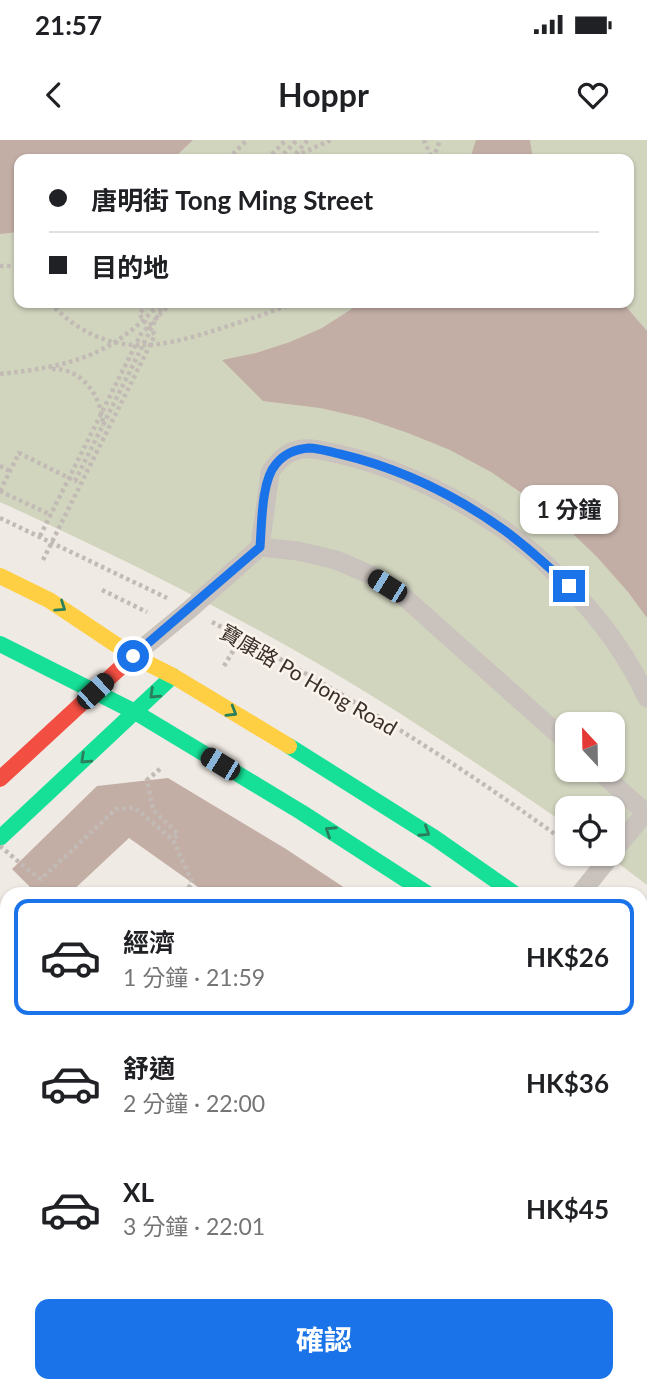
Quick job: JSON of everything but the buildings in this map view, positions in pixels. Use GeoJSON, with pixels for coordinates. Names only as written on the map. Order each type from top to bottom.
{"type":"FeatureCollection","features":[{"type":"Feature","properties":{"kind":"main road"},"geometry":{"type":"LineString","coordinates":[[0,576],[49,600],[133,656],[173,676],[329,770],[505,887]]}},
{"type":"Feature","properties":{"kind":"main road"},"geometry":{"type":"LineString","coordinates":[[0,644],[135,712],[417,887]]}},
{"type":"Feature","properties":{"kind":"main road"},"geometry":{"type":"LineString","coordinates":[[0,779],[133,656]]}},
{"type":"Feature","properties":{"kind":"main road"},"geometry":{"type":"LineString","coordinates":[[0,838],[173,676]]}},
{"type":"Feature","properties":{"kind":"lane"},"geometry":{"type":"LineString","coordinates":[[133,656],[260,547],[270,473],[275,465],[291,452],[312,448],[394,471],[470,507],[505,530],[569,586],[621,652],[647,698]]}},
{"type":"Feature","properties":{"kind":"lane"},"geometry":{"type":"LineString","coordinates":[[260,547],[298,551],[336,560],[370,575],[403,596],[555,731]]}},
{"type":"Feature","properties":{"kind":"lane"},"geometry":{"type":"LineString","coordinates":[[612,782],[646,812],[625,838]]}},
{"type":"Feature","properties":{"kind":"lane"},"geometry":{"type":"LineString","coordinates":[[586,887],[602,866]]}},
{"type":"Feature","properties":{"kind":"path"},"geometry":{"type":"LineString","coordinates":[[233,154],[247,140]]}},
{"type":"Feature","properties":{"kind":"path"},"geometry":{"type":"LineString","coordinates":[[272,154],[286,140]]}},
{"type":"Feature","properties":{"kind":"path"},"geometry":{"type":"LineString","coordinates":[[284,154],[297,140]]}},
{"type":"Feature","properties":{"kind":"path"},"geometry":{"type":"LineString","coordinates":[[295,154],[308,140]]}},
{"type":"Feature","properties":{"kind":"path"},"geometry":{"type":"LineString","coordinates":[[301,154],[331,140]]}},
{"type":"Feature","properties":{"kind":"path"},"geometry":{"type":"LineString","coordinates":[[56,308],[90,333],[135,345],[180,342],[279,308]]}},
{"type":"Feature","properties":{"kind":"path"},"geometry":{"type":"LineString","coordinates":[[43,561],[155,335],[138,314],[144,308]]}},
{"type":"Feature","properties":{"kind":"path"},"geometry":{"type":"LineString","coordinates":[[0,374],[71,363],[99,352],[125,337],[157,308]]}},
{"type":"Feature","properties":{"kind":"path"},"geometry":{"type":"LineString","coordinates":[[51,515],[0,491],[19,453],[75,481],[160,308]]}},
{"type":"Feature","properties":{"kind":"path"},"geometry":{"type":"LineString","coordinates":[[40,536],[141,334],[166,308]]}},
{"type":"Feature","properties":{"kind":"path"},"geometry":{"type":"LineString","coordinates":[[41,369],[58,369],[74,374],[87,384],[97,397],[103,427]]}},
{"type":"Feature","properties":{"kind":"path"},"geometry":{"type":"LineString","coordinates":[[0,466],[10,471]]}},
{"type":"Feature","properties":{"kind":"path","name":"寶康路 Po Hong Road"},"geometry":{"type":"LineString","coordinates":[[0,518],[195,605],[460,769],[555,835]]}},
{"type":"Feature","properties":{"kind":"path"},"geometry":{"type":"LineString","coordinates":[[163,766],[147,780],[153,810],[178,834],[173,840]]}},
{"type":"Feature","properties":{"kind":"path"},"geometry":{"type":"LineString","coordinates":[[0,846],[41,879],[116,809],[135,808],[173,840],[192,882],[189,887]]}},
{"type":"Feature","properties":{"kind":"green space"},"geometry":{"type":"Polygon","coordinates":[[[0,140],[647,140],[647,885],[622,866],[625,866],[625,796],[555,796],[555,817],[470,759],[327,669],[142,570],[0,502],[0,140]]]}},
{"type":"Feature","properties":{"kind":"traffic: fast"},"geometry":{"type":"LineString","coordinates":[[0,644],[135,712],[301,812],[417,887]]}},
{"type":"Feature","properties":{"kind":"traffic: fast"},"geometry":{"type":"LineString","coordinates":[[0,838],[173,676]]}},
{"type":"Feature","properties":{"kind":"traffic: fast"},"geometry":{"type":"LineString","coordinates":[[289,746],[435,838],[505,887]]}},
{"type":"Feature","properties":{"kind":"traffic: slow"},"geometry":{"type":"LineString","coordinates":[[0,576],[49,600],[133,656],[173,676],[289,746]]}},
{"type":"Feature","properties":{"kind":"traffic: jam"},"geometry":{"type":"LineString","coordinates":[[0,779],[133,656]]}},
{"type":"Feature","properties":{"kind":"route"},"geometry":{"type":"LineString","coordinates":[[133,656],[260,547],[270,473],[282,458],[301,449],[312,448],[394,471],[470,507],[505,530],[569,586]]}}]}
